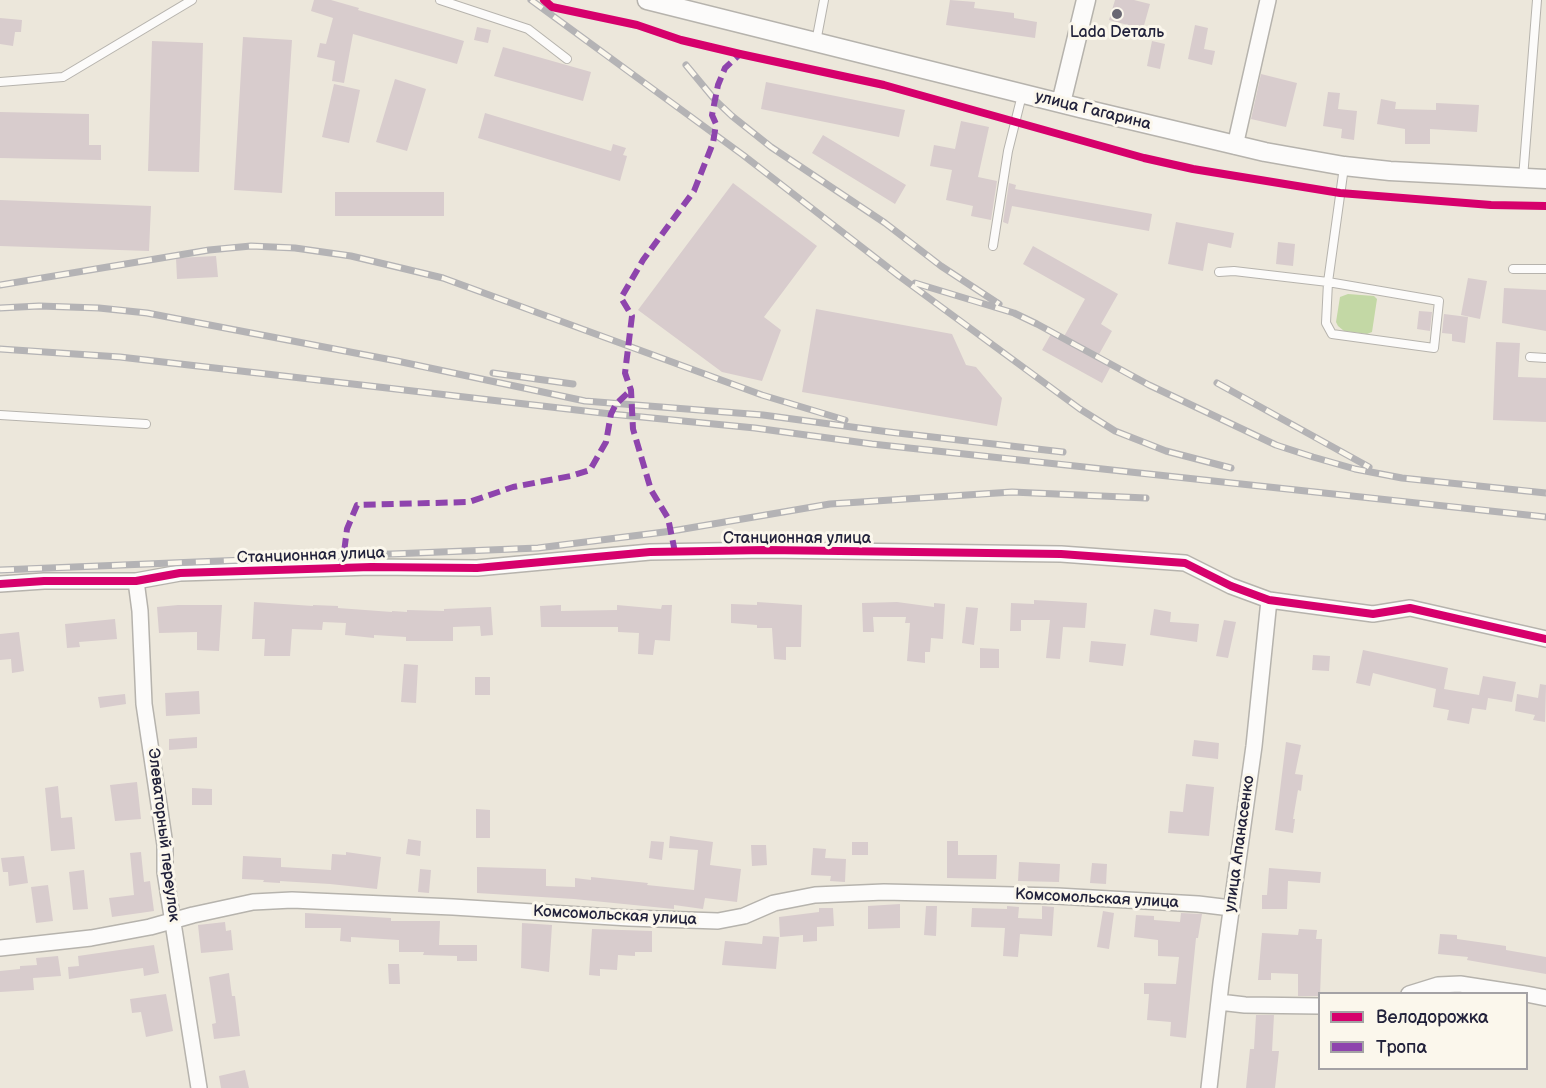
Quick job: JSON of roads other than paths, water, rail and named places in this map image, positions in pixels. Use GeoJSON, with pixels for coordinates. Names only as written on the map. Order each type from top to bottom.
{"type":"FeatureCollection","features":[{"type":"Feature","properties":{"kind":"street","name":"улица Гагарина"},"geometry":{"type":"LineString","coordinates":[[647,0],[1235,146],[1390,171],[1546,179]]}},
{"type":"Feature","properties":{"kind":"street"},"geometry":{"type":"LineString","coordinates":[[1061,103],[1086,0]]}},
{"type":"Feature","properties":{"kind":"street"},"geometry":{"type":"LineString","coordinates":[[1235,146],[1268,0]]}},
{"type":"Feature","properties":{"kind":"street","name":"Станционная улица"},"geometry":{"type":"LineString","coordinates":[[0,584],[44,581],[136,581],[180,573],[371,567],[477,568],[650,552],[766,550],[1061,554],[1185,563],[1231,586],[1269,600],[1373,614],[1410,608],[1546,639]]}},
{"type":"Feature","properties":{"kind":"street","name":"Элеваторный переулок"},"geometry":{"type":"LineString","coordinates":[[136,581],[140,611],[144,704],[165,845],[165,872],[199,1088]]}},
{"type":"Feature","properties":{"kind":"street","name":"улица Апанасенко"},"geometry":{"type":"LineString","coordinates":[[1209,1088],[1254,746],[1269,600]]}},
{"type":"Feature","properties":{"kind":"street","name":"Комсомольская улица"},"geometry":{"type":"LineString","coordinates":[[0,948],[91,939],[253,902],[292,900],[718,921],[744,916],[774,903],[815,895],[884,892],[1056,896],[1231,908]]}},
{"type":"Feature","properties":{"kind":"street"},"geometry":{"type":"LineString","coordinates":[[1413,992],[1438,985],[1460,984],[1513,992]]}},
{"type":"Feature","properties":{"kind":"street"},"geometry":{"type":"LineString","coordinates":[[1528,994],[1546,998]]}},
{"type":"Feature","properties":{"kind":"street"},"geometry":{"type":"LineString","coordinates":[[1219,1002],[1245,1005],[1318,1005]]}},
{"type":"Feature","properties":{"kind":"lane"},"geometry":{"type":"LineString","coordinates":[[0,82],[63,77],[192,0]]}},
{"type":"Feature","properties":{"kind":"lane"},"geometry":{"type":"LineString","coordinates":[[440,0],[528,28],[567,59]]}},
{"type":"Feature","properties":{"kind":"lane"},"geometry":{"type":"LineString","coordinates":[[816,42],[824,0]]}},
{"type":"Feature","properties":{"kind":"lane"},"geometry":{"type":"LineString","coordinates":[[1523,178],[1537,0]]}},
{"type":"Feature","properties":{"kind":"lane"},"geometry":{"type":"LineString","coordinates":[[993,246],[1006,163],[1022,93]]}},
{"type":"Feature","properties":{"kind":"lane"},"geometry":{"type":"LineString","coordinates":[[1219,272],[1234,271],[1328,282],[1439,301],[1434,348],[1332,334],[1326,323],[1328,282],[1344,165]]}},
{"type":"Feature","properties":{"kind":"lane"},"geometry":{"type":"LineString","coordinates":[[1513,269],[1546,269]]}},
{"type":"Feature","properties":{"kind":"lane"},"geometry":{"type":"LineString","coordinates":[[1530,357],[1546,358]]}},
{"type":"Feature","properties":{"kind":"lane"},"geometry":{"type":"LineString","coordinates":[[0,415],[146,424]]}},
{"type":"Feature","properties":{"kind":"railway"},"geometry":{"type":"LineString","coordinates":[[531,0],[743,155],[899,276],[1080,409],[1115,431],[1166,451],[1231,468]]}},
{"type":"Feature","properties":{"kind":"railway"},"geometry":{"type":"LineString","coordinates":[[686,65],[715,100],[771,147],[885,223],[941,266],[999,304]]}},
{"type":"Feature","properties":{"kind":"railway"},"geometry":{"type":"LineString","coordinates":[[0,285],[209,250],[251,246],[295,248],[351,256],[443,278],[762,395],[845,420]]}},
{"type":"Feature","properties":{"kind":"railway"},"geometry":{"type":"LineString","coordinates":[[915,283],[1014,313],[1149,385],[1276,445],[1355,469],[1402,478],[1546,493]]}},
{"type":"Feature","properties":{"kind":"railway"},"geometry":{"type":"LineString","coordinates":[[0,308],[39,306],[99,308],[147,313],[397,361],[585,401],[763,415],[1063,452]]}},
{"type":"Feature","properties":{"kind":"railway"},"geometry":{"type":"LineString","coordinates":[[0,349],[120,357],[611,414],[755,428],[872,444],[1546,517]]}},
{"type":"Feature","properties":{"kind":"railway"},"geometry":{"type":"LineString","coordinates":[[493,373],[573,384]]}},
{"type":"Feature","properties":{"kind":"railway"},"geometry":{"type":"LineString","coordinates":[[1217,383],[1369,467]]}},
{"type":"Feature","properties":{"kind":"railway"},"geometry":{"type":"LineString","coordinates":[[0,570],[538,548],[672,531],[830,504],[1012,492],[1146,498]]}},
{"type":"Feature","properties":{"kind":"place","name":"Lada Dеталь"},"geometry":{"type":"Point","coordinates":[1117,14]}}]}
